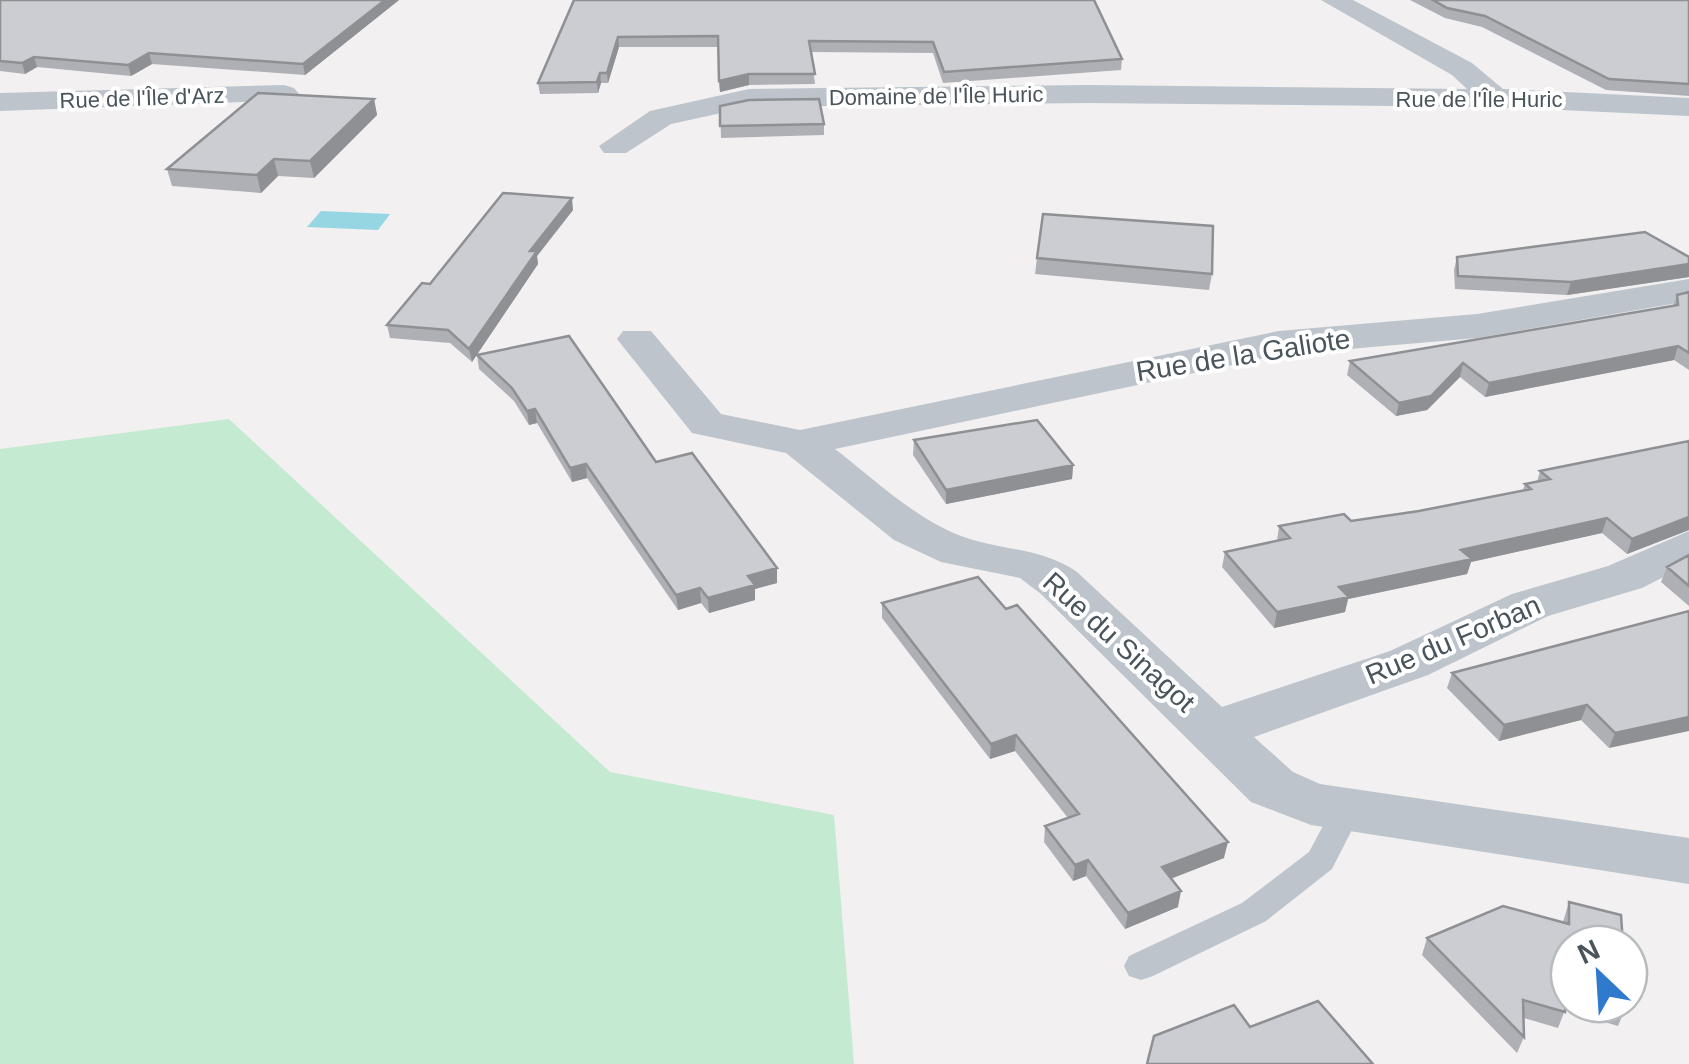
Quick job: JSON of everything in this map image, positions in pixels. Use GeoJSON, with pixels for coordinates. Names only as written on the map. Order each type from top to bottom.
{"type":"FeatureCollection","features":[{"type":"Feature","properties":{"kind":"street"},"geometry":{"type":"LineString","coordinates":[[1334,0],[1462,69],[1494,98]]}},
{"type":"Feature","properties":{"kind":"street","name":"Rue de l'Île d'Arz"},"geometry":{"type":"LineString","coordinates":[[0,102],[284,94]]}},
{"type":"Feature","properties":{"kind":"street","name":"Domaine de l'Île Huric"},"geometry":{"type":"LineString","coordinates":[[615,146],[661,117],[749,98],[1088,94],[1268,98]]}},
{"type":"Feature","properties":{"kind":"street","name":"Rue de l'Île Huric"},"geometry":{"type":"LineString","coordinates":[[1268,98],[1494,98],[1689,107]]}},
{"type":"Feature","properties":{"kind":"street","name":"Rue de la Galiote"},"geometry":{"type":"LineString","coordinates":[[800,443],[1279,343],[1476,326],[1689,290]]}},
{"type":"Feature","properties":{"kind":"street","name":"Rue du Sinagot"},"geometry":{"type":"LineString","coordinates":[[637,340],[706,424],[800,443],[911,530],[958,552],[1035,566],[1059,583],[1272,787],[1311,804],[1689,861]]}},
{"type":"Feature","properties":{"kind":"street","name":"Rue du Forban"},"geometry":{"type":"LineString","coordinates":[[1215,730],[1409,663],[1530,605],[1624,577],[1689,545]]}},
{"type":"Feature","properties":{"kind":"lane"},"geometry":{"type":"LineString","coordinates":[[1141,966],[1254,912],[1321,860],[1348,808]]}},
{"type":"Feature","properties":{"kind":"green space"},"geometry":{"type":"Polygon","coordinates":[[[229,419],[610,772],[834,815],[854,1064],[0,1064],[0,449],[229,419]]]}},
{"type":"Feature","properties":{"kind":"water"},"geometry":{"type":"Polygon","coordinates":[[[321,211],[390,214],[378,230],[307,227],[321,211]]]}},
{"type":"Feature","properties":{"kind":"building"},"geometry":{"type":"Polygon","coordinates":[[[0,0],[385,0],[303,64],[149,53],[128,65],[34,57],[22,63],[0,61],[0,0]]]}},
{"type":"Feature","properties":{"kind":"building"},"geometry":{"type":"Polygon","coordinates":[[[574,0],[1094,0],[1122,59],[944,72],[933,42],[809,41],[815,74],[749,74],[719,81],[718,36],[618,37],[607,73],[600,73],[597,82],[538,83],[574,0]]]}},
{"type":"Feature","properties":{"kind":"building"},"geometry":{"type":"Polygon","coordinates":[[[1433,0],[1689,0],[1689,84],[1609,79],[1485,16],[1447,8],[1433,0]]]}},
{"type":"Feature","properties":{"kind":"building"},"geometry":{"type":"Polygon","coordinates":[[[258,93],[374,99],[310,161],[274,159],[257,175],[167,169],[258,93]]]}},
{"type":"Feature","properties":{"kind":"building"},"geometry":{"type":"Polygon","coordinates":[[[819,99],[824,124],[720,126],[720,106],[749,100],[819,99]]]}},
{"type":"Feature","properties":{"kind":"building"},"geometry":{"type":"Polygon","coordinates":[[[503,193],[572,198],[530,251],[537,251],[469,349],[448,330],[387,325],[422,283],[430,284],[503,193]]]}},
{"type":"Feature","properties":{"kind":"building"},"geometry":{"type":"Polygon","coordinates":[[[1043,214],[1213,226],[1212,274],[1037,258],[1043,214]]]}},
{"type":"Feature","properties":{"kind":"building"},"geometry":{"type":"Polygon","coordinates":[[[1645,232],[1689,257],[1689,264],[1571,282],[1458,276],[1457,257],[1645,232]]]}},
{"type":"Feature","properties":{"kind":"building"},"geometry":{"type":"Polygon","coordinates":[[[1689,292],[1689,353],[1678,346],[1489,383],[1463,363],[1431,396],[1399,403],[1350,361],[1678,305],[1677,295],[1689,292]]]}},
{"type":"Feature","properties":{"kind":"building"},"geometry":{"type":"Polygon","coordinates":[[[569,336],[656,462],[692,453],[777,568],[748,576],[755,585],[708,598],[700,588],[676,595],[586,464],[570,468],[535,409],[527,411],[512,388],[477,355],[569,336]]]}},
{"type":"Feature","properties":{"kind":"building"},"geometry":{"type":"Polygon","coordinates":[[[1037,420],[1073,465],[946,490],[914,440],[1037,420]]]}},
{"type":"Feature","properties":{"kind":"building"},"geometry":{"type":"Polygon","coordinates":[[[1689,441],[1689,517],[1632,539],[1607,518],[1461,550],[1472,559],[1339,587],[1349,597],[1277,612],[1225,552],[1290,538],[1279,526],[1344,514],[1351,521],[1531,489],[1525,484],[1550,479],[1540,471],[1689,441]]]}},
{"type":"Feature","properties":{"kind":"building"},"geometry":{"type":"Polygon","coordinates":[[[1689,555],[1689,586],[1667,567],[1689,555]]]}},
{"type":"Feature","properties":{"kind":"building"},"geometry":{"type":"Polygon","coordinates":[[[978,577],[1006,609],[1017,605],[1228,842],[1162,867],[1181,891],[1128,913],[1088,860],[1075,865],[1045,826],[1079,814],[1016,735],[991,744],[882,603],[978,577]]]}},
{"type":"Feature","properties":{"kind":"building"},"geometry":{"type":"Polygon","coordinates":[[[1689,611],[1689,717],[1615,733],[1587,705],[1504,725],[1452,673],[1689,611]]]}},
{"type":"Feature","properties":{"kind":"building"},"geometry":{"type":"Polygon","coordinates":[[[1569,902],[1621,915],[1622,924],[1569,924],[1569,902]]]}},
{"type":"Feature","properties":{"kind":"building"},"geometry":{"type":"Polygon","coordinates":[[[1503,906],[1569,924],[1549,924],[1549,1007],[1523,1000],[1524,1037],[1427,938],[1503,906]]]}},
{"type":"Feature","properties":{"kind":"building"},"geometry":{"type":"Polygon","coordinates":[[[1318,1001],[1373,1064],[1147,1064],[1154,1036],[1234,1005],[1250,1027],[1318,1001]]]}}]}
